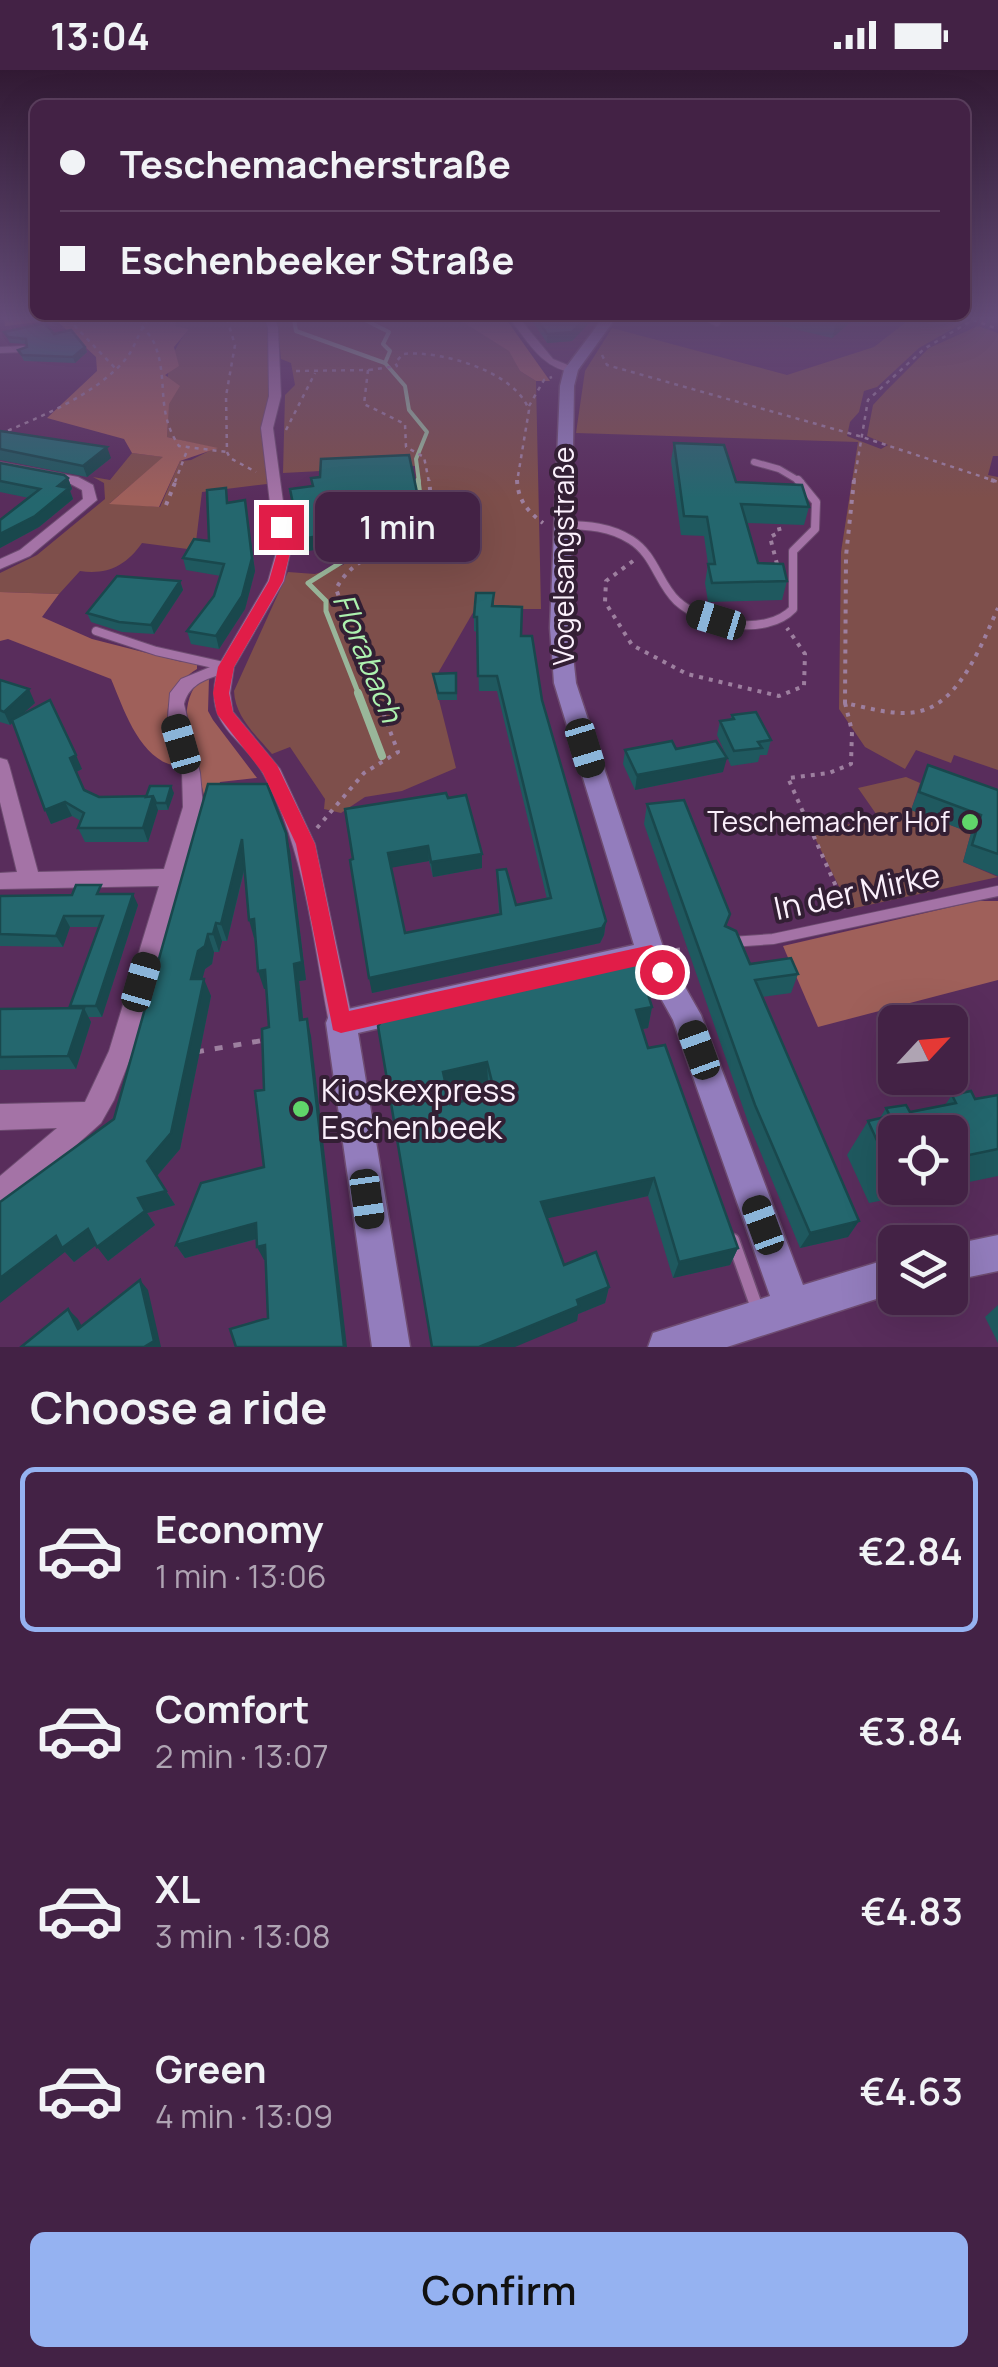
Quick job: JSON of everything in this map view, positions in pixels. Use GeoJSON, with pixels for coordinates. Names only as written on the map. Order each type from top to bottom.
{"type":"FeatureCollection","features":[{"type":"Feature","properties":{"kind":"street"},"geometry":{"type":"LineString","coordinates":[[275,379],[267,428],[274,457],[283,553],[276,581],[226,667],[221,693],[225,714],[271,770],[306,844],[341,1022],[391,1347]]}},
{"type":"Feature","properties":{"kind":"street","name":"Vogelsangstraße"},"geometry":{"type":"LineString","coordinates":[[570,379],[563,450],[560,628],[565,682],[651,954],[686,1015],[776,1310]]}},
{"type":"Feature","properties":{"kind":"street"},"geometry":{"type":"LineString","coordinates":[[0,466],[73,480],[88,488],[90,500],[25,554],[0,565]]}},
{"type":"Feature","properties":{"kind":"street"},"geometry":{"type":"LineString","coordinates":[[0,1194],[92,1114],[121,1051],[193,807],[190,767],[174,721],[176,698],[184,684],[226,667]]}},
{"type":"Feature","properties":{"kind":"street"},"geometry":{"type":"LineString","coordinates":[[0,765],[30,881]]}},
{"type":"Feature","properties":{"kind":"street"},"geometry":{"type":"LineString","coordinates":[[0,881],[170,877]]}},
{"type":"Feature","properties":{"kind":"street"},"geometry":{"type":"LineString","coordinates":[[341,1022],[651,954]]}},
{"type":"Feature","properties":{"kind":"street"},"geometry":{"type":"LineString","coordinates":[[0,1117],[92,1114]]}},
{"type":"Feature","properties":{"kind":"street"},"geometry":{"type":"LineString","coordinates":[[968,1259],[998,1253]]}},
{"type":"Feature","properties":{"kind":"street"},"geometry":{"type":"LineString","coordinates":[[667,1347],[878,1280]]}},
{"type":"Feature","properties":{"kind":"lane"},"geometry":{"type":"LineString","coordinates":[[562,525],[602,527],[624,536],[645,552],[677,601],[696,614],[748,624],[776,619],[790,614],[795,605],[795,545],[815,529],[818,511],[803,482],[786,471],[754,462]]}},
{"type":"Feature","properties":{"kind":"lane"},"geometry":{"type":"LineString","coordinates":[[96,632],[156,652],[226,667]]}},
{"type":"Feature","properties":{"kind":"lane","name":"In der Mirke"},"geometry":{"type":"LineString","coordinates":[[727,942],[774,939],[998,891]]}},
{"type":"Feature","properties":{"kind":"lane"},"geometry":{"type":"LineString","coordinates":[[730,1232],[776,1310]]}},
{"type":"Feature","properties":{"kind":"path"},"geometry":{"type":"LineString","coordinates":[[0,434],[47,414],[99,379]]}},
{"type":"Feature","properties":{"kind":"path"},"geometry":{"type":"LineString","coordinates":[[157,379],[168,433],[179,446],[228,452],[252,470],[275,478]]}},
{"type":"Feature","properties":{"kind":"path"},"geometry":{"type":"LineString","coordinates":[[228,452],[229,379]]}},
{"type":"Feature","properties":{"kind":"path"},"geometry":{"type":"LineString","coordinates":[[274,457],[309,379]]}},
{"type":"Feature","properties":{"kind":"path"},"geometry":{"type":"LineString","coordinates":[[306,844],[364,773],[397,755],[336,589],[344,573],[429,518],[431,504],[419,455],[406,447],[406,429],[401,420],[364,404],[367,379]]}},
{"type":"Feature","properties":{"kind":"path"},"geometry":{"type":"LineString","coordinates":[[493,379],[529,406]]}},
{"type":"Feature","properties":{"kind":"path"},"geometry":{"type":"LineString","coordinates":[[548,379],[529,406],[516,471],[520,494],[534,518],[546,525],[562,525]]}},
{"type":"Feature","properties":{"kind":"path"},"geometry":{"type":"LineString","coordinates":[[655,379],[859,436],[998,482]]}},
{"type":"Feature","properties":{"kind":"path"},"geometry":{"type":"LineString","coordinates":[[852,922],[788,778],[829,774],[851,764],[852,732],[845,703],[846,556],[859,436],[868,400],[892,379]]}},
{"type":"Feature","properties":{"kind":"path"},"geometry":{"type":"LineString","coordinates":[[166,505],[188,447]]}},
{"type":"Feature","properties":{"kind":"path"},"geometry":{"type":"LineString","coordinates":[[645,552],[606,581],[605,602],[632,646],[687,674],[779,696],[804,686],[810,659],[799,638],[776,619]]}},
{"type":"Feature","properties":{"kind":"path"},"geometry":{"type":"LineString","coordinates":[[845,703],[890,712],[930,708],[954,687],[998,608]]}},
{"type":"Feature","properties":{"kind":"path"},"geometry":{"type":"LineString","coordinates":[[180,1052],[214,1052],[272,1039]]}},
{"type":"Feature","properties":{"kind":"shaded area"},"geometry":{"type":"Polygon","coordinates":[[[89,379],[170,379],[180,386],[169,404],[167,437],[218,448],[180,461],[159,507],[109,504],[163,457],[132,453],[124,439],[47,418],[89,379]]]}},
{"type":"Feature","properties":{"kind":"shaded area"},"geometry":{"type":"Polygon","coordinates":[[[270,379],[261,428],[267,484],[202,492],[195,550],[142,543],[115,567],[99,572],[80,571],[59,594],[0,592],[0,573],[37,555],[105,499],[104,483],[93,477],[110,480],[132,453],[164,457],[110,503],[160,507],[180,461],[215,448],[167,437],[168,380],[270,379]]]}},
{"type":"Feature","properties":{"kind":"shaded area"},"geometry":{"type":"Polygon","coordinates":[[[294,379],[536,381],[541,609],[475,609],[434,680],[456,768],[402,791],[365,797],[341,813],[324,809],[325,799],[290,747],[272,754],[259,740],[242,717],[234,691],[288,572],[315,574],[343,565],[403,518],[419,513],[415,466],[283,473],[285,395],[295,385],[294,379]]]}},
{"type":"Feature","properties":{"kind":"shaded area"},"geometry":{"type":"Polygon","coordinates":[[[584,379],[886,379],[864,391],[847,436],[881,449],[888,445],[867,436],[873,405],[898,379],[998,379],[998,456],[993,456],[988,475],[998,477],[998,770],[954,755],[951,763],[916,750],[905,769],[865,747],[839,709],[841,552],[858,442],[576,433],[584,379]]]}},
{"type":"Feature","properties":{"kind":"shaded area"},"geometry":{"type":"Polygon","coordinates":[[[0,592],[59,594],[42,617],[92,639],[182,662],[197,662],[197,669],[183,679],[169,701],[169,726],[182,767],[168,764],[145,747],[111,679],[8,639],[0,641],[0,592]]]}},
{"type":"Feature","properties":{"kind":"shaded area"},"geometry":{"type":"Polygon","coordinates":[[[209,678],[208,711],[257,778],[220,782],[216,795],[204,795],[187,720],[192,692],[200,679],[209,678]]]}},
{"type":"Feature","properties":{"kind":"shaded area"},"geometry":{"type":"Polygon","coordinates":[[[906,777],[920,783],[911,810],[971,833],[963,862],[998,877],[850,909],[810,828],[881,821],[858,788],[906,777]]]}},
{"type":"Feature","properties":{"kind":"shaded area"},"geometry":{"type":"Polygon","coordinates":[[[977,901],[998,901],[998,980],[902,1005],[878,1005],[878,1011],[818,1027],[783,946],[977,901]]]}},
{"type":"Feature","properties":{"kind":"building"},"geometry":{"type":"Polygon","coordinates":[[[0,431],[107,447],[83,466],[0,449],[0,431]]]}},
{"type":"Feature","properties":{"kind":"building"},"geometry":{"type":"Polygon","coordinates":[[[674,443],[724,445],[736,482],[802,485],[809,507],[741,504],[758,563],[783,564],[787,581],[712,583],[708,564],[715,564],[707,517],[684,516],[674,443]]]}},
{"type":"Feature","properties":{"kind":"building"},"geometry":{"type":"Polygon","coordinates":[[[409,455],[418,497],[367,503],[372,522],[359,530],[300,539],[290,489],[313,486],[311,478],[320,477],[321,459],[409,455]]]}},
{"type":"Feature","properties":{"kind":"building"},"geometry":{"type":"Polygon","coordinates":[[[0,463],[64,475],[68,478],[58,486],[69,488],[35,516],[0,534],[0,520],[40,489],[0,481],[0,463]]]}},
{"type":"Feature","properties":{"kind":"building"},"geometry":{"type":"Polygon","coordinates":[[[226,488],[227,503],[245,500],[252,558],[242,596],[216,636],[187,631],[214,596],[224,564],[183,558],[194,539],[209,541],[207,490],[226,488]]]}},
{"type":"Feature","properties":{"kind":"building"},"geometry":{"type":"Polygon","coordinates":[[[117,576],[180,581],[151,625],[87,613],[117,576]]]}},
{"type":"Feature","properties":{"kind":"building"},"geometry":{"type":"Polygon","coordinates":[[[476,593],[494,593],[492,606],[522,607],[521,636],[532,636],[542,700],[606,921],[602,928],[369,978],[345,809],[446,793],[448,798],[466,795],[482,854],[431,862],[428,846],[388,853],[405,933],[501,914],[497,870],[506,869],[516,905],[551,898],[497,676],[478,676],[476,593]]]}},
{"type":"Feature","properties":{"kind":"building"},"geometry":{"type":"Polygon","coordinates":[[[456,673],[456,693],[438,693],[433,674],[456,673]]]}},
{"type":"Feature","properties":{"kind":"building"},"geometry":{"type":"Polygon","coordinates":[[[0,680],[29,689],[4,712],[0,710],[0,680]]]}},
{"type":"Feature","properties":{"kind":"building"},"geometry":{"type":"Polygon","coordinates":[[[50,700],[76,755],[70,758],[84,790],[99,797],[153,796],[143,828],[78,828],[84,813],[65,802],[45,810],[12,720],[50,700]]]}},
{"type":"Feature","properties":{"kind":"building"},"geometry":{"type":"Polygon","coordinates":[[[756,712],[771,740],[758,742],[762,748],[734,751],[720,721],[756,712]]]}},
{"type":"Feature","properties":{"kind":"building"},"geometry":{"type":"Polygon","coordinates":[[[672,741],[676,749],[716,741],[727,758],[637,775],[625,750],[672,741]]]}},
{"type":"Feature","properties":{"kind":"building"},"geometry":{"type":"Polygon","coordinates":[[[928,765],[998,790],[998,854],[972,845],[981,815],[919,792],[928,765]]]}},
{"type":"Feature","properties":{"kind":"building"},"geometry":{"type":"Polygon","coordinates":[[[208,784],[267,784],[286,833],[302,962],[294,964],[300,1020],[307,1019],[344,1347],[236,1347],[230,1329],[268,1318],[265,1245],[257,1247],[256,1223],[176,1245],[201,1183],[264,1167],[255,1091],[264,1090],[262,1029],[269,1027],[265,970],[258,971],[254,919],[249,920],[242,839],[221,924],[216,923],[213,934],[208,934],[205,946],[198,951],[191,979],[204,979],[171,1133],[147,1161],[166,1191],[138,1198],[145,1211],[97,1247],[88,1229],[62,1248],[56,1236],[0,1278],[0,1202],[114,1119],[208,784]]]}},
{"type":"Feature","properties":{"kind":"building"},"geometry":{"type":"Polygon","coordinates":[[[150,786],[171,786],[166,803],[146,797],[150,786]]]}},
{"type":"Feature","properties":{"kind":"building"},"geometry":{"type":"Polygon","coordinates":[[[684,800],[730,914],[725,926],[736,931],[750,964],[791,958],[798,974],[755,980],[859,1221],[810,1233],[755,1105],[647,804],[684,800]]]}},
{"type":"Feature","properties":{"kind":"building"},"geometry":{"type":"Polygon","coordinates":[[[76,885],[101,885],[97,894],[133,894],[96,1006],[70,1006],[103,916],[64,916],[56,936],[0,934],[0,896],[72,895],[76,885]]]}},
{"type":"Feature","properties":{"kind":"building"},"geometry":{"type":"Polygon","coordinates":[[[649,959],[656,977],[643,979],[652,1007],[636,1010],[648,1048],[665,1045],[738,1248],[679,1262],[654,1178],[541,1202],[564,1265],[596,1252],[609,1287],[577,1300],[579,1306],[479,1347],[432,1347],[378,1026],[386,1015],[649,959]],[[487,1062],[443,1072],[450,1104],[495,1094],[487,1062]]]}},
{"type":"Feature","properties":{"kind":"building"},"geometry":{"type":"Polygon","coordinates":[[[84,1008],[68,1056],[0,1057],[0,1009],[84,1008]]]}},
{"type":"Feature","properties":{"kind":"building"},"geometry":{"type":"Polygon","coordinates":[[[968,1092],[975,1099],[998,1095],[998,1149],[968,1155],[968,1115],[890,1115],[886,1108],[906,1105],[910,1112],[956,1103],[952,1095],[968,1095],[968,1092]]]}},
{"type":"Feature","properties":{"kind":"building"},"geometry":{"type":"Polygon","coordinates":[[[878,1119],[878,1143],[868,1121],[878,1119]]]}},
{"type":"Feature","properties":{"kind":"building"},"geometry":{"type":"Polygon","coordinates":[[[140,1280],[154,1341],[144,1347],[21,1347],[68,1309],[78,1329],[140,1280]]]}},
{"type":"Feature","properties":{"kind":"waterway","name":"Florabach"},"geometry":{"type":"LineString","coordinates":[[399,379],[405,386],[409,410],[427,432],[416,459],[419,482]]}},
{"type":"Feature","properties":{"kind":"waterway","name":"Florabach"},"geometry":{"type":"LineString","coordinates":[[359,695],[326,611],[326,601],[308,583],[422,512],[418,480]]}},
{"type":"Feature","properties":{"kind":"waterway","name":"Florabach"},"geometry":{"type":"LineString","coordinates":[[358,693],[382,756]]}},
{"type":"Feature","properties":{"kind":"place","name":"Teschemacher Hof"},"geometry":{"type":"Point","coordinates":[970,822]}},
{"type":"Feature","properties":{"kind":"place","name":"Kioskexpress Eschenbeek"},"geometry":{"type":"Point","coordinates":[301,1109]}},
{"type":"Feature","properties":{"kind":"route"},"geometry":{"type":"LineString","coordinates":[[281,527],[283,553],[276,581],[226,667],[221,693],[225,714],[271,770],[306,844],[341,1022],[651,954],[662,972]]}}]}
